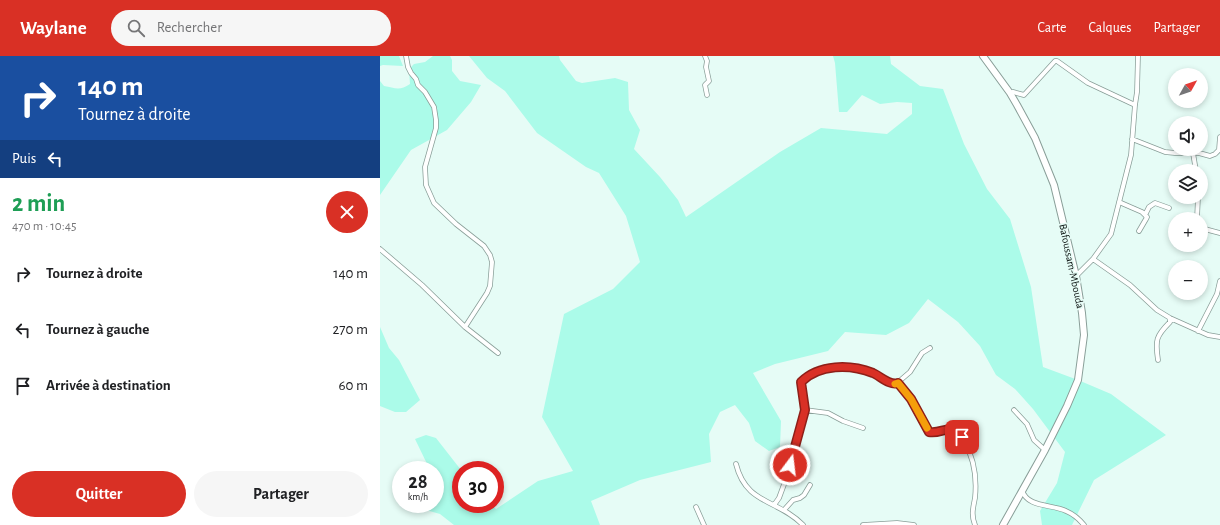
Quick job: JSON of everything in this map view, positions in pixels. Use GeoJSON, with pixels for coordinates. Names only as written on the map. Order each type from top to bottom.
{"type":"FeatureCollection","features":[{"type":"Feature","properties":{"kind":"highway","name":"Bafoussam-Mbouda"},"geometry":{"type":"LineString","coordinates":[[983,56],[1010,93],[1035,138],[1054,185],[1076,276],[1084,335],[1078,380],[1067,406],[1004,525]]}},
{"type":"Feature","properties":{"kind":"street"},"geometry":{"type":"LineString","coordinates":[[406,56],[408,67],[434,107],[436,128],[424,168],[426,185],[434,203],[484,246],[490,255],[492,262],[490,286],[465,327]]}},
{"type":"Feature","properties":{"kind":"street"},"geometry":{"type":"LineString","coordinates":[[705,56],[710,81],[705,85],[707,95]]}},
{"type":"Feature","properties":{"kind":"street"},"geometry":{"type":"LineString","coordinates":[[1076,276],[1093,259],[1111,234],[1131,155],[1138,82],[1138,56]]}},
{"type":"Feature","properties":{"kind":"street"},"geometry":{"type":"LineString","coordinates":[[1010,93],[1014,92],[1024,95],[1055,61],[1057,61],[1088,83],[1135,106]]}},
{"type":"Feature","properties":{"kind":"street"},"geometry":{"type":"LineString","coordinates":[[1208,156],[1215,154],[1219,150],[1220,137]]}},
{"type":"Feature","properties":{"kind":"street"},"geometry":{"type":"LineString","coordinates":[[1132,139],[1168,153]]}},
{"type":"Feature","properties":{"kind":"street"},"geometry":{"type":"LineString","coordinates":[[1215,154],[1220,157]]}},
{"type":"Feature","properties":{"kind":"street"},"geometry":{"type":"LineString","coordinates":[[1119,202],[1145,214]]}},
{"type":"Feature","properties":{"kind":"street"},"geometry":{"type":"LineString","coordinates":[[1139,231],[1146,219],[1145,214],[1149,207],[1155,203],[1169,208]]}},
{"type":"Feature","properties":{"kind":"street"},"geometry":{"type":"LineString","coordinates":[[1208,230],[1220,233]]}},
{"type":"Feature","properties":{"kind":"street"},"geometry":{"type":"LineString","coordinates":[[380,249],[422,285],[465,327],[498,353]]}},
{"type":"Feature","properties":{"kind":"street"},"geometry":{"type":"LineString","coordinates":[[1093,259],[1130,284],[1158,310],[1170,318],[1208,335],[1220,337]]}},
{"type":"Feature","properties":{"kind":"street"},"geometry":{"type":"LineString","coordinates":[[1198,331],[1217,294],[1220,281]]}},
{"type":"Feature","properties":{"kind":"street"},"geometry":{"type":"LineString","coordinates":[[1158,360],[1156,346],[1157,339],[1160,332],[1170,322],[1170,318]]}},
{"type":"Feature","properties":{"kind":"street"},"geometry":{"type":"LineString","coordinates":[[774,505],[779,498],[786,479],[805,410],[801,382],[808,376],[820,370],[833,367],[847,367],[872,372],[892,384],[898,383],[910,372],[922,354],[930,348]]}},
{"type":"Feature","properties":{"kind":"street"},"geometry":{"type":"LineString","coordinates":[[898,383],[911,399],[929,432],[954,429],[962,437],[968,448],[973,459],[975,469],[975,496],[972,514],[975,525]]}},
{"type":"Feature","properties":{"kind":"street"},"geometry":{"type":"LineString","coordinates":[[805,410],[828,413],[843,421],[863,428]]}},
{"type":"Feature","properties":{"kind":"street"},"geometry":{"type":"LineString","coordinates":[[1014,410],[1027,424],[1034,440],[1044,450]]}},
{"type":"Feature","properties":{"kind":"street"},"geometry":{"type":"LineString","coordinates":[[736,464],[744,484],[752,494],[784,510],[803,525]]}},
{"type":"Feature","properties":{"kind":"street"},"geometry":{"type":"LineString","coordinates":[[784,510],[793,500],[804,495],[810,485]]}},
{"type":"Feature","properties":{"kind":"street"},"geometry":{"type":"LineString","coordinates":[[1022,490],[1024,496],[1032,502],[1066,511],[1084,525]]}},
{"type":"Feature","properties":{"kind":"street"},"geometry":{"type":"LineString","coordinates":[[696,507],[704,525]]}},
{"type":"Feature","properties":{"kind":"street"},"geometry":{"type":"LineString","coordinates":[[863,525],[897,523],[914,525]]}},
{"type":"Feature","properties":{"kind":"green space"},"geometry":{"type":"Polygon","coordinates":[[[380,56],[399,56],[403,66],[380,66],[380,56]]]}},
{"type":"Feature","properties":{"kind":"green space"},"geometry":{"type":"Polygon","coordinates":[[[433,56],[450,56],[452,60],[452,71],[460,81],[481,85],[471,102],[447,130],[411,150],[380,195],[380,81],[384,86],[391,88],[406,86],[410,84],[409,70],[411,67],[414,64],[425,62],[433,56]]]}},
{"type":"Feature","properties":{"kind":"green space"},"geometry":{"type":"Polygon","coordinates":[[[469,56],[559,56],[560,60],[576,81],[582,83],[615,78],[628,82],[629,110],[640,130],[634,149],[660,177],[678,200],[686,217],[780,152],[821,128],[887,134],[912,114],[912,103],[897,102],[880,104],[862,95],[847,112],[839,112],[835,63],[833,56],[890,56],[891,64],[920,86],[943,89],[964,144],[987,189],[1010,219],[1031,287],[1043,367],[1111,394],[1166,435],[1094,480],[1072,525],[1042,525],[1040,511],[1057,483],[1065,452],[1033,409],[1015,389],[996,375],[980,346],[958,322],[928,299],[909,323],[886,335],[845,332],[828,351],[775,364],[753,373],[781,421],[780,447],[769,451],[755,441],[749,423],[735,405],[720,412],[709,434],[711,462],[640,480],[591,501],[600,525],[454,525],[436,513],[444,513],[444,461],[426,461],[415,439],[426,435],[436,438],[454,461],[452,461],[452,513],[504,513],[504,504],[538,481],[573,471],[542,417],[564,314],[613,289],[640,262],[626,216],[599,173],[586,167],[537,133],[505,91],[487,78],[469,56]]]}},
{"type":"Feature","properties":{"kind":"green space"},"geometry":{"type":"Polygon","coordinates":[[[380,327],[389,348],[399,360],[420,400],[406,412],[395,412],[380,406],[380,327]]]}},
{"type":"Feature","properties":{"kind":"slow traffic"},"geometry":{"type":"LineString","coordinates":[[895,384],[898,383],[907,394],[927,428]]}},
{"type":"Feature","properties":{"kind":"route"},"geometry":{"type":"LineString","coordinates":[[790,465],[805,410],[801,382],[808,376],[820,370],[830,368],[844,367],[872,372],[892,384],[898,383],[911,399],[929,432],[933,433],[954,429],[962,437]]}}]}
